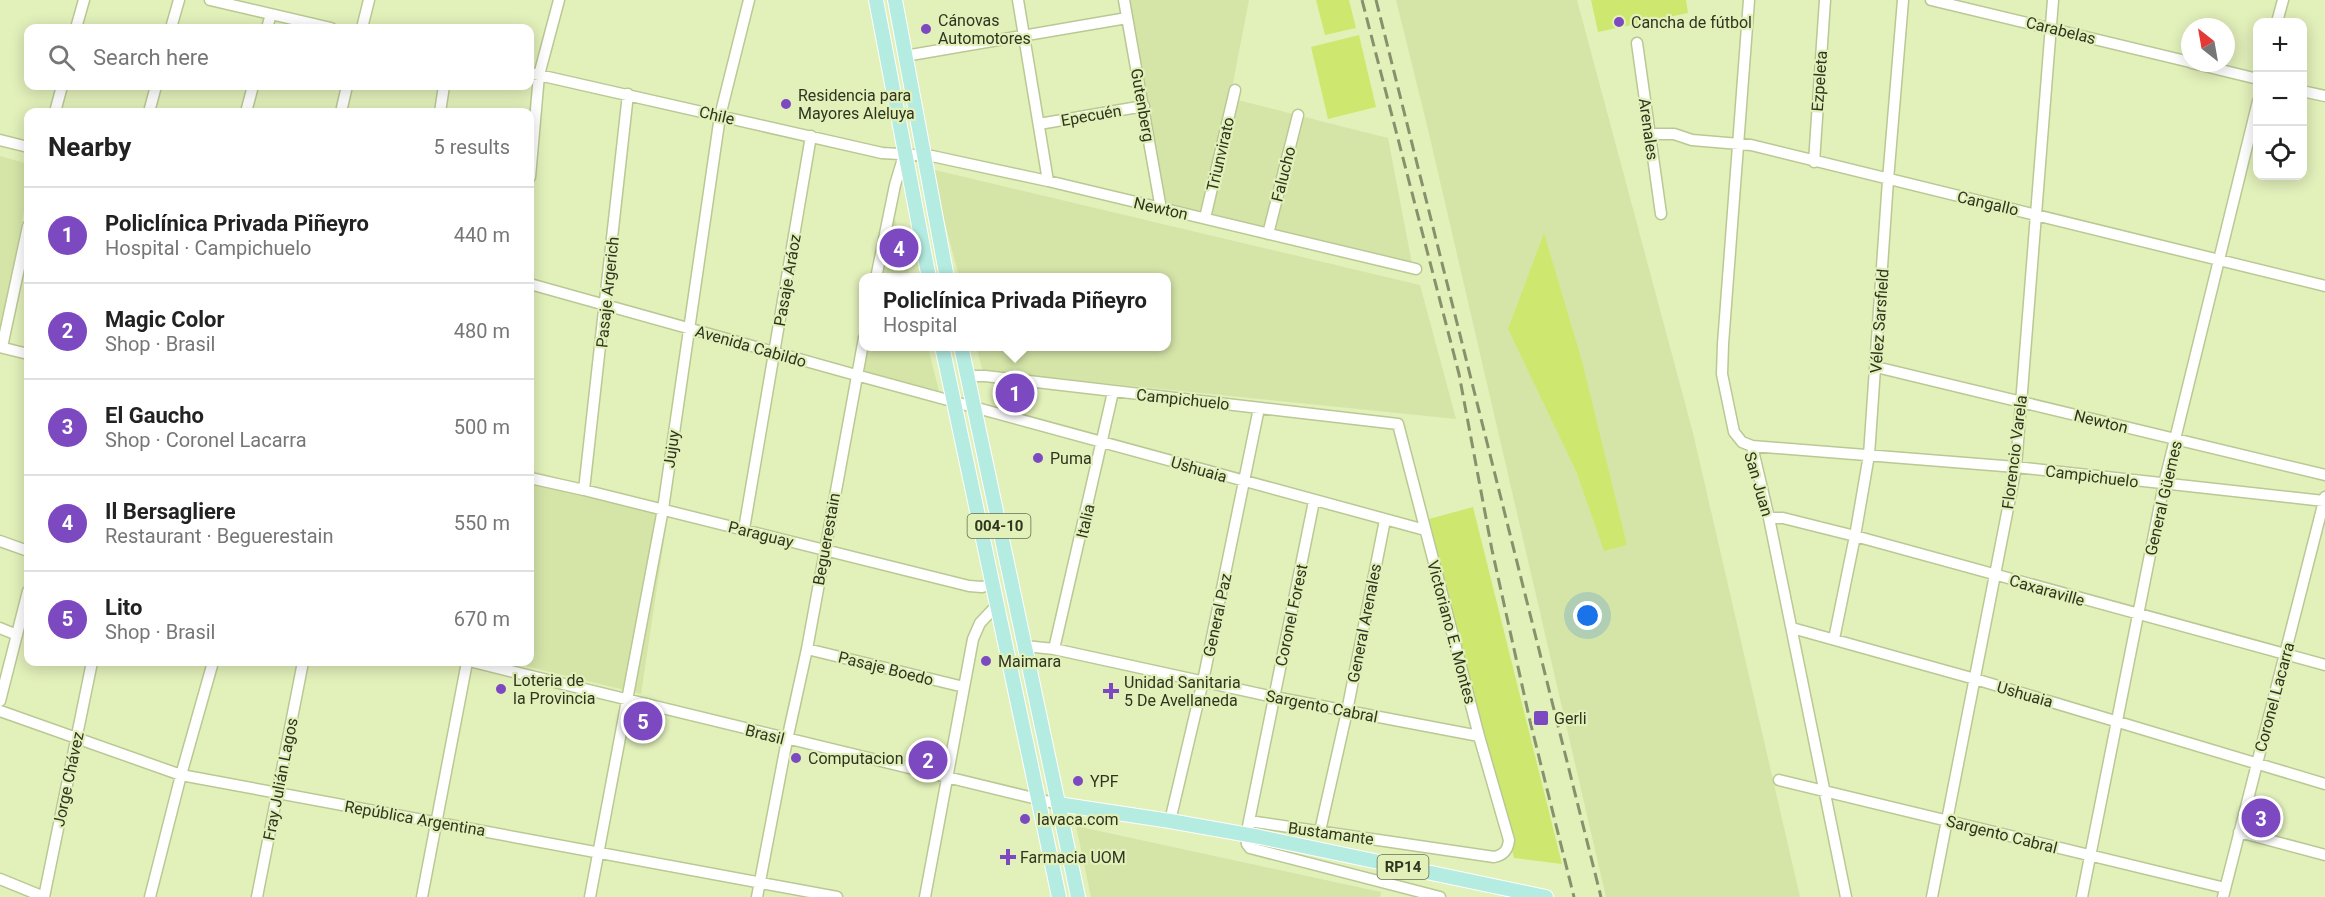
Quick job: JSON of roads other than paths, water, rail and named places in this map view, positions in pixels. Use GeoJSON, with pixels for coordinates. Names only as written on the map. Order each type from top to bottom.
{"type":"FeatureCollection","features":[{"type":"Feature","properties":{"kind":"main road"},"geometry":{"type":"LineString","coordinates":[[876,0],[928,273]]}},
{"type":"Feature","properties":{"kind":"main road"},"geometry":{"type":"LineString","coordinates":[[895,0],[946,273]]}},
{"type":"Feature","properties":{"kind":"main road","name":"004-10"},"geometry":{"type":"LineString","coordinates":[[943,351],[1040,801]]}},
{"type":"Feature","properties":{"kind":"main road","name":"004-10"},"geometry":{"type":"LineString","coordinates":[[963,351],[1058,804]]}},
{"type":"Feature","properties":{"kind":"main road"},"geometry":{"type":"LineString","coordinates":[[1040,801],[1059,897]]}},
{"type":"Feature","properties":{"kind":"main road"},"geometry":{"type":"LineString","coordinates":[[1058,804],[1078,897]]}},
{"type":"Feature","properties":{"kind":"main road","name":"RP14"},"geometry":{"type":"LineString","coordinates":[[1058,804],[1260,837],[1546,897]]}},
{"type":"Feature","properties":{"kind":"street"},"geometry":{"type":"LineString","coordinates":[[77,24],[84,0]]}},
{"type":"Feature","properties":{"kind":"street"},"geometry":{"type":"LineString","coordinates":[[172,24],[179,0]]}},
{"type":"Feature","properties":{"kind":"street"},"geometry":{"type":"LineString","coordinates":[[210,0],[314,24]]}},
{"type":"Feature","properties":{"kind":"street"},"geometry":{"type":"LineString","coordinates":[[363,24],[369,0]]}},
{"type":"Feature","properties":{"kind":"street"},"geometry":{"type":"LineString","coordinates":[[533,108],[535,74],[559,0]]}},
{"type":"Feature","properties":{"kind":"street","name":"Jujuy"},"geometry":{"type":"LineString","coordinates":[[590,897],[663,509],[720,116],[749,0]]}},
{"type":"Feature","properties":{"kind":"street"},"geometry":{"type":"LineString","coordinates":[[1018,0],[1048,181]]}},
{"type":"Feature","properties":{"kind":"street","name":"Gutenberg"},"geometry":{"type":"LineString","coordinates":[[1124,0],[1161,209]]}},
{"type":"Feature","properties":{"kind":"street","name":"San Juan"},"geometry":{"type":"LineString","coordinates":[[1749,0],[1722,364],[1734,432],[1742,442],[1752,446],[1769,518],[1846,897]]}},
{"type":"Feature","properties":{"kind":"street","name":"Ezpeleta"},"geometry":{"type":"LineString","coordinates":[[1814,162],[1825,0]]}},
{"type":"Feature","properties":{"kind":"street","name":"Vélez Sarsfield"},"geometry":{"type":"LineString","coordinates":[[1834,639],[1869,455],[1903,0]]}},
{"type":"Feature","properties":{"kind":"street","name":"Carabelas"},"geometry":{"type":"LineString","coordinates":[[1931,0],[2181,60]]}},
{"type":"Feature","properties":{"kind":"street","name":"Florencio Varela"},"geometry":{"type":"LineString","coordinates":[[1932,897],[2016,467],[2052,0]]}},
{"type":"Feature","properties":{"kind":"street"},"geometry":{"type":"LineString","coordinates":[[2278,18],[2283,0]]}},
{"type":"Feature","properties":{"kind":"street"},"geometry":{"type":"LineString","coordinates":[[268,24],[271,14]]}},
{"type":"Feature","properties":{"kind":"street"},"geometry":{"type":"LineString","coordinates":[[905,56],[1127,18]]}},
{"type":"Feature","properties":{"kind":"street","name":"Arenales"},"geometry":{"type":"LineString","coordinates":[[1637,44],[1661,214]]}},
{"type":"Feature","properties":{"kind":"street","name":"Carabelas"},"geometry":{"type":"LineString","coordinates":[[2229,72],[2253,78]]}},
{"type":"Feature","properties":{"kind":"street","name":"Chile"},"geometry":{"type":"LineString","coordinates":[[535,74],[882,153],[904,155]]}},
{"type":"Feature","properties":{"kind":"street"},"geometry":{"type":"LineString","coordinates":[[56,108],[61,90]]}},
{"type":"Feature","properties":{"kind":"street"},"geometry":{"type":"LineString","coordinates":[[150,108],[155,90]]}},
{"type":"Feature","properties":{"kind":"street"},"geometry":{"type":"LineString","coordinates":[[247,108],[252,90]]}},
{"type":"Feature","properties":{"kind":"street"},"geometry":{"type":"LineString","coordinates":[[342,108],[346,90]]}},
{"type":"Feature","properties":{"kind":"street"},"geometry":{"type":"LineString","coordinates":[[441,108],[443,90]]}},
{"type":"Feature","properties":{"kind":"street","name":"Triunvirato"},"geometry":{"type":"LineString","coordinates":[[1204,218],[1235,90]]}},
{"type":"Feature","properties":{"kind":"street"},"geometry":{"type":"LineString","coordinates":[[2307,92],[2325,96]]}},
{"type":"Feature","properties":{"kind":"street","name":"Pasaje Argerich"},"geometry":{"type":"LineString","coordinates":[[584,490],[628,94]]}},
{"type":"Feature","properties":{"kind":"street","name":"Epecuén"},"geometry":{"type":"LineString","coordinates":[[1039,124],[1144,106]]}},
{"type":"Feature","properties":{"kind":"street","name":"Falucho"},"geometry":{"type":"LineString","coordinates":[[1268,234],[1298,115]]}},
{"type":"Feature","properties":{"kind":"street","name":"General Güemes"},"geometry":{"type":"LineString","coordinates":[[2082,897],[2164,484],[2253,121]]}},
{"type":"Feature","properties":{"kind":"street","name":"Cangallo"},"geometry":{"type":"LineString","coordinates":[[1650,134],[1674,134],[1692,140],[1751,145],[2325,286]]}},
{"type":"Feature","properties":{"kind":"street","name":"Pasaje Aráoz"},"geometry":{"type":"LineString","coordinates":[[744,529],[811,136]]}},
{"type":"Feature","properties":{"kind":"street"},"geometry":{"type":"LineString","coordinates":[[0,140],[24,146]]}},
{"type":"Feature","properties":{"kind":"street"},"geometry":{"type":"LineString","coordinates":[[877,273],[895,185],[904,155]]}},
{"type":"Feature","properties":{"kind":"street","name":"Newton"},"geometry":{"type":"LineString","coordinates":[[904,155],[923,156],[1048,181],[1416,269]]}},
{"type":"Feature","properties":{"kind":"street"},"geometry":{"type":"LineString","coordinates":[[24,244],[1,347],[24,353]]}},
{"type":"Feature","properties":{"kind":"street","name":"Avenida Cabildo"},"geometry":{"type":"LineString","coordinates":[[534,285],[974,406]]}},
{"type":"Feature","properties":{"kind":"street","name":"Beguerestain"},"geometry":{"type":"LineString","coordinates":[[758,897],[787,740],[807,649],[861,351]]}},
{"type":"Feature","properties":{"kind":"street","name":"Newton"},"geometry":{"type":"LineString","coordinates":[[1876,367],[2021,400],[2325,475]]}},
{"type":"Feature","properties":{"kind":"street","name":"Campichuelo"},"geometry":{"type":"LineString","coordinates":[[968,376],[985,376],[1398,424]]}},
{"type":"Feature","properties":{"kind":"street","name":"Italia"},"geometry":{"type":"LineString","coordinates":[[1054,649],[1113,392]]}},
{"type":"Feature","properties":{"kind":"street","name":"Ushuaia"},"geometry":{"type":"LineString","coordinates":[[974,406],[1425,530]]}},
{"type":"Feature","properties":{"kind":"street","name":"General Paz"},"geometry":{"type":"LineString","coordinates":[[1170,821],[1203,681],[1259,408]]}},
{"type":"Feature","properties":{"kind":"street","name":"Victoriano E. Montes"},"geometry":{"type":"LineString","coordinates":[[1398,424],[1479,736],[1509,840]]}},
{"type":"Feature","properties":{"kind":"street","name":"Campichuelo"},"geometry":{"type":"LineString","coordinates":[[1752,446],[2016,467],[2324,499]]}},
{"type":"Feature","properties":{"kind":"street","name":"Paraguay"},"geometry":{"type":"LineString","coordinates":[[534,479],[969,586],[981,587],[993,584]]}},
{"type":"Feature","properties":{"kind":"street","name":"Coronel Lacarra"},"geometry":{"type":"LineString","coordinates":[[2224,892],[2324,499]]}},
{"type":"Feature","properties":{"kind":"street","name":"Coronel Forest"},"geometry":{"type":"LineString","coordinates":[[1246,836],[1314,501]]}},
{"type":"Feature","properties":{"kind":"street","name":"Caxaraville"},"geometry":{"type":"LineString","coordinates":[[1769,518],[1782,518],[1855,536],[2325,665]]}},
{"type":"Feature","properties":{"kind":"street","name":"General Arenales"},"geometry":{"type":"LineString","coordinates":[[1320,831],[1347,711],[1384,520]]}},
{"type":"Feature","properties":{"kind":"street"},"geometry":{"type":"LineString","coordinates":[[0,541],[24,550]]}},
{"type":"Feature","properties":{"kind":"street"},"geometry":{"type":"LineString","coordinates":[[925,897],[973,639],[980,623],[998,604]]}},
{"type":"Feature","properties":{"kind":"street"},"geometry":{"type":"LineString","coordinates":[[0,701],[24,607]]}},
{"type":"Feature","properties":{"kind":"street"},"geometry":{"type":"LineString","coordinates":[[0,628],[17,634]]}},
{"type":"Feature","properties":{"kind":"street","name":"Ushuaia"},"geometry":{"type":"LineString","coordinates":[[1792,628],[2325,784]]}},
{"type":"Feature","properties":{"kind":"street","name":"Sargento Cabral"},"geometry":{"type":"LineString","coordinates":[[1024,646],[1054,649],[1274,697],[1479,736]]}},
{"type":"Feature","properties":{"kind":"street","name":"Pasaje Boedo"},"geometry":{"type":"LineString","coordinates":[[807,649],[964,687]]}},
{"type":"Feature","properties":{"kind":"street","name":"Jorge Chávez"},"geometry":{"type":"LineString","coordinates":[[44,897],[91,666]]}},
{"type":"Feature","properties":{"kind":"street"},"geometry":{"type":"LineString","coordinates":[[150,897],[212,666]]}},
{"type":"Feature","properties":{"kind":"street","name":"Fray Julián Lagos"},"geometry":{"type":"LineString","coordinates":[[257,897],[302,666]]}},
{"type":"Feature","properties":{"kind":"street"},"geometry":{"type":"LineString","coordinates":[[422,897],[466,666]]}},
{"type":"Feature","properties":{"kind":"street","name":"Brasil"},"geometry":{"type":"LineString","coordinates":[[488,666],[1058,804]]}},
{"type":"Feature","properties":{"kind":"street","name":"República Argentina"},"geometry":{"type":"LineString","coordinates":[[0,711],[181,776],[437,821],[837,897]]}},
{"type":"Feature","properties":{"kind":"street","name":"Sargento Cabral"},"geometry":{"type":"LineString","coordinates":[[1779,780],[2089,855],[2224,892]]}},
{"type":"Feature","properties":{"kind":"street","name":"Bustamante"},"geometry":{"type":"LineString","coordinates":[[1249,821],[1494,857],[1506,852],[1509,840]]}},
{"type":"Feature","properties":{"kind":"street"},"geometry":{"type":"LineString","coordinates":[[2239,832],[2325,855]]}},
{"type":"Feature","properties":{"kind":"street"},"geometry":{"type":"LineString","coordinates":[[1246,836],[1250,848],[1420,894],[1440,897]]}},
{"type":"Feature","properties":{"kind":"street"},"geometry":{"type":"LineString","coordinates":[[0,879],[44,897]]}},
{"type":"Feature","properties":{"kind":"railway"},"geometry":{"type":"LineString","coordinates":[[1362,0],[1459,374],[1492,550],[1530,721],[1574,897]]}},
{"type":"Feature","properties":{"kind":"railway"},"geometry":{"type":"LineString","coordinates":[[1376,0],[1601,897]]}},
{"type":"Feature","properties":{"kind":"place","name":"Cancha de fútbol"},"geometry":{"type":"Point","coordinates":[1619,22]}},
{"type":"Feature","properties":{"kind":"place","name":"Cánovas Automotores"},"geometry":{"type":"Point","coordinates":[926,29]}},
{"type":"Feature","properties":{"kind":"place","name":"Residencia para Mayores Aleluya"},"geometry":{"type":"Point","coordinates":[786,104]}},
{"type":"Feature","properties":{"kind":"place","name":"Il Bersagliere"},"geometry":{"type":"Point","coordinates":[899,248]}},
{"type":"Feature","properties":{"kind":"place","name":"Policlínica Privada Piñeyro"},"geometry":{"type":"Point","coordinates":[1015,393]}},
{"type":"Feature","properties":{"kind":"place","name":"Puma"},"geometry":{"type":"Point","coordinates":[1038,458]}},
{"type":"Feature","properties":{"kind":"place","name":"Maimara"},"geometry":{"type":"Point","coordinates":[986,661]}},
{"type":"Feature","properties":{"kind":"place","name":"Loteria de la Provincia"},"geometry":{"type":"Point","coordinates":[501,689]}},
{"type":"Feature","properties":{"kind":"place","name":"Unidad Sanitaria 5 De Avellaneda"},"geometry":{"type":"Point","coordinates":[1111,691]}},
{"type":"Feature","properties":{"kind":"place","name":"Gerli"},"geometry":{"type":"Point","coordinates":[1541,718]}},
{"type":"Feature","properties":{"kind":"place","name":"Lito"},"geometry":{"type":"Point","coordinates":[643,721]}},
{"type":"Feature","properties":{"kind":"place","name":"Computacion"},"geometry":{"type":"Point","coordinates":[796,758]}},
{"type":"Feature","properties":{"kind":"place","name":"Magic Color"},"geometry":{"type":"Point","coordinates":[928,760]}},
{"type":"Feature","properties":{"kind":"place","name":"YPF"},"geometry":{"type":"Point","coordinates":[1078,781]}},
{"type":"Feature","properties":{"kind":"place","name":"El Gaucho"},"geometry":{"type":"Point","coordinates":[2261,818]}},
{"type":"Feature","properties":{"kind":"place","name":"lavaca.com"},"geometry":{"type":"Point","coordinates":[1025,819]}},
{"type":"Feature","properties":{"kind":"place","name":"Farmacia UOM"},"geometry":{"type":"Point","coordinates":[1008,857]}}]}
